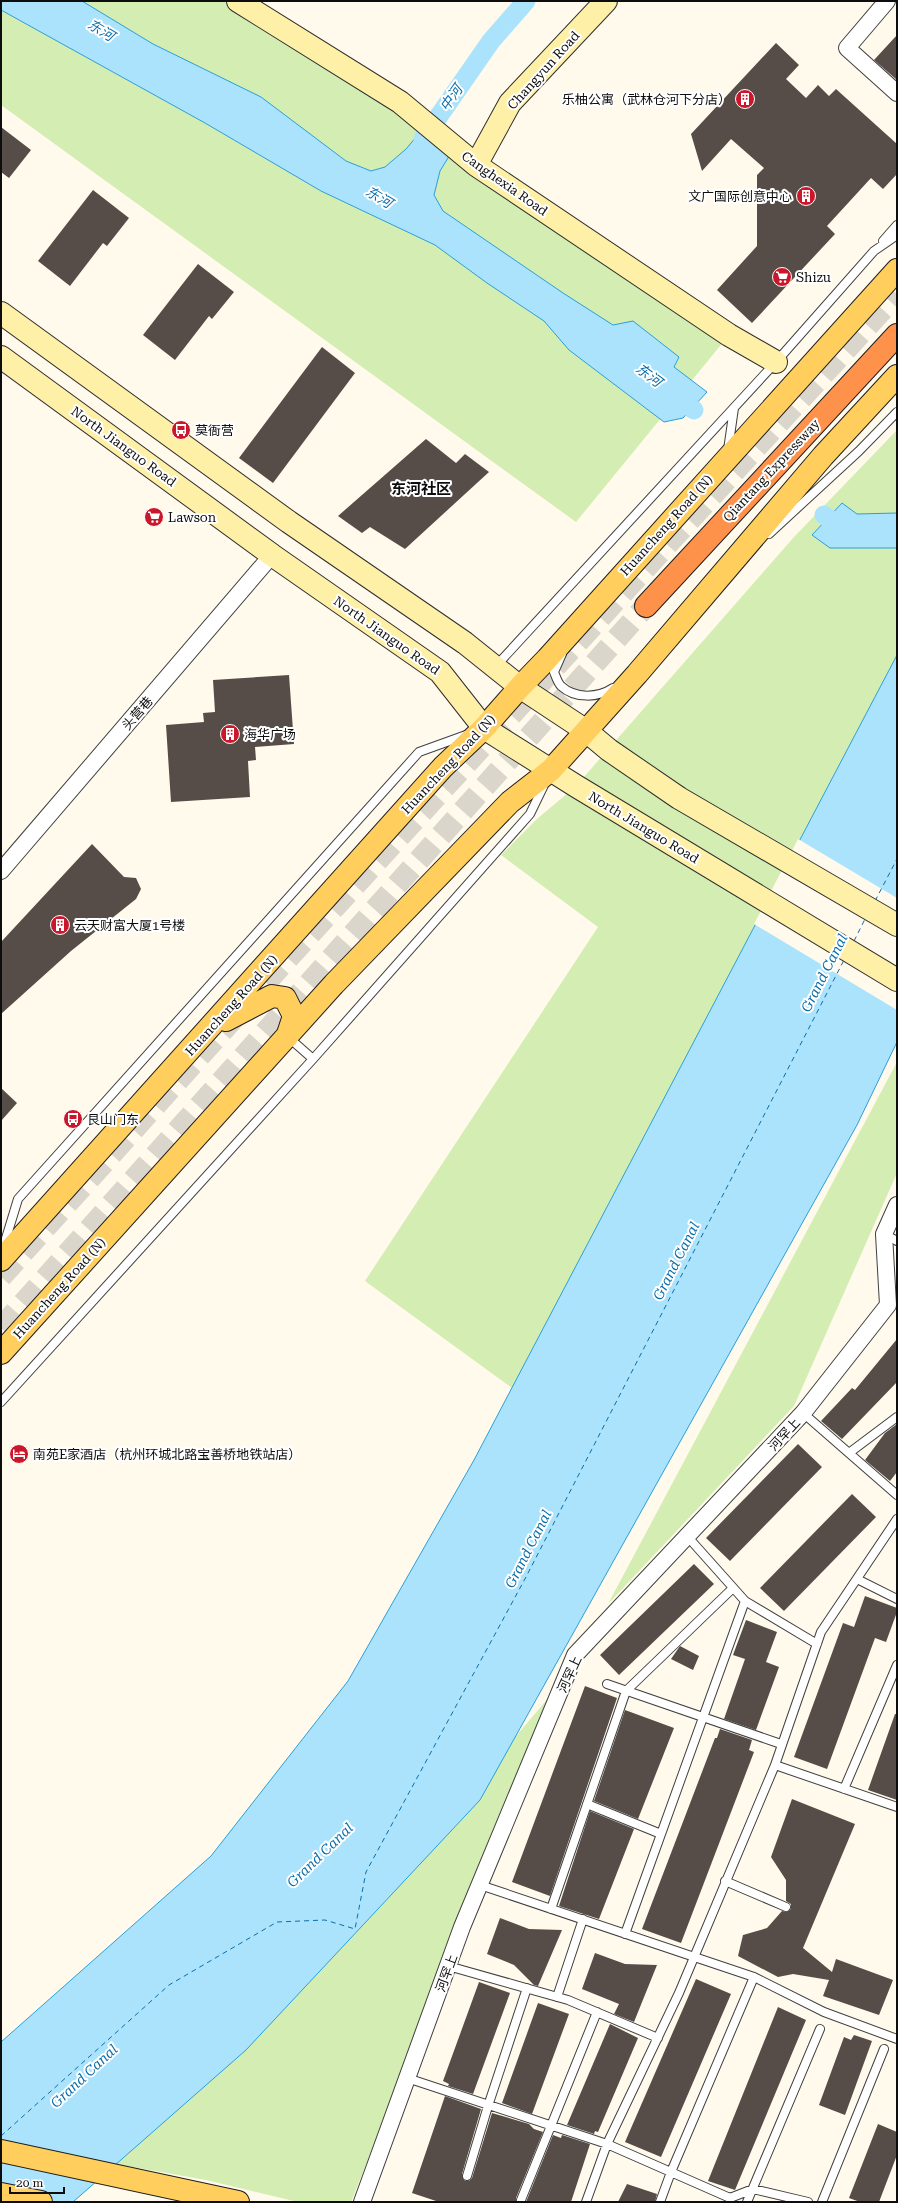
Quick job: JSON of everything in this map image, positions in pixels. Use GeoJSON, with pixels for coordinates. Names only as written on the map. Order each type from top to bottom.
{"type":"FeatureCollection","features":[{"type":"Feature","properties":{"kind":"highway","name":"Qiantang Expressway"},"geometry":{"type":"LineString","coordinates":[[646,606],[892,341]]}},
{"type":"Feature","properties":{"kind":"main road","name":"Canghexia Road"},"geometry":{"type":"LineString","coordinates":[[238,1],[400,102],[476,165],[729,335],[776,362]]}},
{"type":"Feature","properties":{"kind":"main road","name":"Changyun Road"},"geometry":{"type":"LineString","coordinates":[[476,165],[510,103],[606,1]]}},
{"type":"Feature","properties":{"kind":"main road","name":"Huancheng Road (N)"},"geometry":{"type":"LineString","coordinates":[[1,1260],[443,767],[484,728],[520,686],[547,660],[580,620],[897,270]]}},
{"type":"Feature","properties":{"kind":"main road"},"geometry":{"type":"LineString","coordinates":[[1,313],[289,522],[465,643],[495,668],[585,730],[609,750],[679,798],[897,925]]}},
{"type":"Feature","properties":{"kind":"main road","name":"North Jianguo Road"},"geometry":{"type":"LineString","coordinates":[[1,357],[272,555],[440,672],[464,700],[484,728],[550,770],[897,980]]}},
{"type":"Feature","properties":{"kind":"main road","name":"Huancheng Road (N)"},"geometry":{"type":"LineString","coordinates":[[1,1353],[334,984],[510,802],[550,770],[637,674],[823,456],[897,376]]}},
{"type":"Feature","properties":{"kind":"main road"},"geometry":{"type":"LineString","coordinates":[[208,1030],[259,1001],[272,996],[285,998],[294,1016],[287,1037]]}},
{"type":"Feature","properties":{"kind":"main road"},"geometry":{"type":"LineString","coordinates":[[1,2151],[238,2202]]}},
{"type":"Feature","properties":{"kind":"main road"},"geometry":{"type":"LineString","coordinates":[[1,2194],[41,2202]]}},
{"type":"Feature","properties":{"kind":"street"},"geometry":{"type":"LineString","coordinates":[[887,1],[847,48],[897,93]]}},
{"type":"Feature","properties":{"kind":"street","name":"头营巷"},"geometry":{"type":"LineString","coordinates":[[1,871],[272,555]]}},
{"type":"Feature","properties":{"kind":"street","name":"河罕上"},"geometry":{"type":"LineString","coordinates":[[362,2202],[448,1966],[480,1884],[575,1655],[803,1413],[888,1305],[891,1237],[897,1205]]}},
{"type":"Feature","properties":{"kind":"lane"},"geometry":{"type":"LineString","coordinates":[[495,668],[776,362],[897,225]]}},
{"type":"Feature","properties":{"kind":"lane"},"geometry":{"type":"LineString","coordinates":[[874,252],[897,235]]}},
{"type":"Feature","properties":{"kind":"lane"},"geometry":{"type":"LineString","coordinates":[[726,458],[734,407]]}},
{"type":"Feature","properties":{"kind":"lane"},"geometry":{"type":"LineString","coordinates":[[709,590],[860,451],[897,412]]}},
{"type":"Feature","properties":{"kind":"lane"},"geometry":{"type":"LineString","coordinates":[[580,620],[554,672],[560,686],[576,696],[604,694],[637,674]]}},
{"type":"Feature","properties":{"kind":"lane"},"geometry":{"type":"LineString","coordinates":[[1,1254],[18,1199],[419,752],[484,728]]}},
{"type":"Feature","properties":{"kind":"lane"},"geometry":{"type":"LineString","coordinates":[[1,1402],[313,1059],[530,814],[550,770]]}},
{"type":"Feature","properties":{"kind":"lane"},"geometry":{"type":"LineString","coordinates":[[287,1037],[313,1059]]}},
{"type":"Feature","properties":{"kind":"lane"},"geometry":{"type":"LineString","coordinates":[[803,1413],[897,1495]]}},
{"type":"Feature","properties":{"kind":"lane"},"geometry":{"type":"LineString","coordinates":[[849,1453],[897,1416]]}},
{"type":"Feature","properties":{"kind":"lane"},"geometry":{"type":"LineString","coordinates":[[586,2202],[607,2144],[679,1993],[693,1956],[775,1765],[821,1632],[897,1519]]}},
{"type":"Feature","properties":{"kind":"lane"},"geometry":{"type":"LineString","coordinates":[[687,1536],[745,1601],[817,1644]]}},
{"type":"Feature","properties":{"kind":"lane"},"geometry":{"type":"LineString","coordinates":[[856,1579],[897,1599]]}},
{"type":"Feature","properties":{"kind":"lane"},"geometry":{"type":"LineString","coordinates":[[551,1909],[626,1691],[733,1588]]}},
{"type":"Feature","properties":{"kind":"lane"},"geometry":{"type":"LineString","coordinates":[[625,1934],[745,1601]]}},
{"type":"Feature","properties":{"kind":"lane"},"geometry":{"type":"LineString","coordinates":[[844,1788],[897,1665]]}},
{"type":"Feature","properties":{"kind":"lane"},"geometry":{"type":"LineString","coordinates":[[608,1684],[781,1744]]}},
{"type":"Feature","properties":{"kind":"lane"},"geometry":{"type":"LineString","coordinates":[[775,1765],[897,1807]]}},
{"type":"Feature","properties":{"kind":"lane"},"geometry":{"type":"LineString","coordinates":[[587,1804],[661,1834]]}},
{"type":"Feature","properties":{"kind":"lane"},"geometry":{"type":"LineString","coordinates":[[725,1882],[786,1907]]}},
{"type":"Feature","properties":{"kind":"lane"},"geometry":{"type":"LineString","coordinates":[[480,1884],[754,1977],[824,2012],[897,2039]]}},
{"type":"Feature","properties":{"kind":"lane"},"geometry":{"type":"LineString","coordinates":[[557,1997],[583,1919]]}},
{"type":"Feature","properties":{"kind":"lane"},"geometry":{"type":"LineString","coordinates":[[448,1966],[557,1997],[658,2038]]}},
{"type":"Feature","properties":{"kind":"lane"},"geometry":{"type":"LineString","coordinates":[[660,2202],[671,2172],[754,1977]]}},
{"type":"Feature","properties":{"kind":"lane"},"geometry":{"type":"LineString","coordinates":[[468,2176],[488,2106],[527,1988]]}},
{"type":"Feature","properties":{"kind":"lane"},"geometry":{"type":"LineString","coordinates":[[521,2200],[552,2127],[597,2012]]}},
{"type":"Feature","properties":{"kind":"lane"},"geometry":{"type":"LineString","coordinates":[[747,2202],[820,2029]]}},
{"type":"Feature","properties":{"kind":"lane"},"geometry":{"type":"LineString","coordinates":[[822,2202],[884,2049]]}},
{"type":"Feature","properties":{"kind":"lane"},"geometry":{"type":"LineString","coordinates":[[407,2078],[488,2106],[607,2144],[730,2198],[753,2189],[808,2202]]}},
{"type":"Feature","properties":{"kind":"green space"},"geometry":{"type":"Polygon","coordinates":[[[1,1],[238,1],[729,335],[576,522],[1,105],[1,1]]]}},
{"type":"Feature","properties":{"kind":"green space"},"geometry":{"type":"Polygon","coordinates":[[[897,430],[897,655],[512,1388],[365,1281],[598,927],[501,855],[537,819],[576,786],[794,537],[897,430]]]}},
{"type":"Feature","properties":{"kind":"green space"},"geometry":{"type":"Polygon","coordinates":[[[897,1062],[897,1173],[794,1406],[608,1604],[897,1062]]]}},
{"type":"Feature","properties":{"kind":"green space"},"geometry":{"type":"Polygon","coordinates":[[[555,1690],[351,2202],[298,2202],[206,2180],[116,2164],[289,2004],[555,1690]]]}},
{"type":"Feature","properties":{"kind":"water"},"geometry":{"type":"Polygon","coordinates":[[[1,1],[82,1],[153,44],[261,97],[346,161],[371,171],[385,167],[406,149],[422,130],[451,153],[440,171],[434,195],[443,211],[563,293],[613,325],[633,321],[679,357],[674,367],[707,392],[683,418],[664,422],[569,350],[544,321],[487,283],[435,245],[321,191],[205,123],[1,10],[1,1]]]}},
{"type":"Feature","properties":{"kind":"water"},"geometry":{"type":"Polygon","coordinates":[[[842,503],[857,514],[897,513],[897,548],[830,548],[812,535],[842,503]]]}},
{"type":"Feature","properties":{"kind":"water","name":"Grand Canal"},"geometry":{"type":"Polygon","coordinates":[[[897,655],[897,1042],[857,1125],[480,1800],[246,2050],[73,2202],[1,2202],[1,2042],[211,1856],[348,1681],[474,1460],[897,655]]]}},
{"type":"Feature","properties":{"kind":"pier"},"geometry":{"type":"Polygon","coordinates":[[[798,839],[897,898],[897,1010],[754,924],[798,839]]]}},
{"type":"Feature","properties":{"kind":"building"},"geometry":{"type":"Polygon","coordinates":[[[897,35],[897,80],[874,60],[897,35]]]}},
{"type":"Feature","properties":{"kind":"building","name":"文广国际创意中心"},"geometry":{"type":"Polygon","coordinates":[[[776,43],[799,65],[786,79],[806,98],[818,85],[829,96],[836,89],[897,144],[897,174],[883,189],[871,178],[827,226],[835,234],[752,323],[717,290],[757,246],[757,175],[764,168],[731,139],[702,171],[691,134],[776,43]]]}},
{"type":"Feature","properties":{"kind":"building"},"geometry":{"type":"Polygon","coordinates":[[[1,127],[31,150],[9,178],[1,172],[1,127]]]}},
{"type":"Feature","properties":{"kind":"building"},"geometry":{"type":"Polygon","coordinates":[[[93,190],[129,218],[107,246],[103,243],[70,286],[38,261],[93,190]]]}},
{"type":"Feature","properties":{"kind":"building"},"geometry":{"type":"Polygon","coordinates":[[[198,264],[234,292],[212,319],[209,316],[175,360],[143,335],[198,264]]]}},
{"type":"Feature","properties":{"kind":"building"},"geometry":{"type":"Polygon","coordinates":[[[322,347],[355,373],[273,483],[239,458],[322,347]]]}},
{"type":"Feature","properties":{"kind":"building"},"geometry":{"type":"Polygon","coordinates":[[[426,439],[456,463],[465,454],[489,472],[405,549],[370,527],[362,533],[338,516],[426,439]]]}},
{"type":"Feature","properties":{"kind":"building","name":"海华广场"},"geometry":{"type":"Polygon","coordinates":[[[289,675],[294,744],[255,747],[256,760],[248,761],[250,797],[171,802],[166,725],[204,722],[203,713],[215,712],[213,680],[289,675]]]}},
{"type":"Feature","properties":{"kind":"building","name":"云天财富大厦1号楼"},"geometry":{"type":"Polygon","coordinates":[[[92,844],[124,877],[136,878],[141,889],[136,899],[71,951],[1,1014],[1,942],[92,844]]]}},
{"type":"Feature","properties":{"kind":"building"},"geometry":{"type":"Polygon","coordinates":[[[1,1088],[17,1103],[1,1121],[1,1088]]]}},
{"type":"Feature","properties":{"kind":"building"},"geometry":{"type":"Polygon","coordinates":[[[897,1339],[897,1382],[842,1439],[821,1421],[852,1388],[855,1390],[897,1339]]]}},
{"type":"Feature","properties":{"kind":"building"},"geometry":{"type":"Polygon","coordinates":[[[897,1424],[897,1472],[890,1481],[865,1460],[885,1433],[897,1424]]]}},
{"type":"Feature","properties":{"kind":"building"},"geometry":{"type":"Polygon","coordinates":[[[798,1444],[822,1467],[730,1561],[706,1538],[798,1444]]]}},
{"type":"Feature","properties":{"kind":"building"},"geometry":{"type":"Polygon","coordinates":[[[852,1494],[876,1517],[784,1611],[760,1588],[852,1494]]]}},
{"type":"Feature","properties":{"kind":"building"},"geometry":{"type":"Polygon","coordinates":[[[694,1564],[714,1584],[619,1675],[600,1655],[694,1564]]]}},
{"type":"Feature","properties":{"kind":"building"},"geometry":{"type":"Polygon","coordinates":[[[865,1596],[897,1608],[897,1612],[886,1642],[875,1638],[827,1769],[794,1757],[843,1623],[854,1627],[865,1596]]]}},
{"type":"Feature","properties":{"kind":"building"},"geometry":{"type":"Polygon","coordinates":[[[746,1620],[777,1632],[766,1662],[779,1667],[756,1730],[724,1719],[745,1659],[733,1655],[746,1620]]]}},
{"type":"Feature","properties":{"kind":"building"},"geometry":{"type":"Polygon","coordinates":[[[680,1646],[699,1656],[693,1670],[671,1659],[680,1646]]]}},
{"type":"Feature","properties":{"kind":"building"},"geometry":{"type":"Polygon","coordinates":[[[585,1686],[617,1698],[550,1896],[512,1882],[585,1686]]]}},
{"type":"Feature","properties":{"kind":"building"},"geometry":{"type":"Polygon","coordinates":[[[625,1710],[674,1728],[638,1819],[594,1801],[625,1710]]]}},
{"type":"Feature","properties":{"kind":"building"},"geometry":{"type":"Polygon","coordinates":[[[895,1714],[897,1714],[897,1800],[868,1790],[895,1714]]]}},
{"type":"Feature","properties":{"kind":"building"},"geometry":{"type":"Polygon","coordinates":[[[720,1729],[752,1740],[749,1750],[754,1752],[681,1943],[642,1929],[715,1738],[717,1738],[720,1729]]]}},
{"type":"Feature","properties":{"kind":"building"},"geometry":{"type":"Polygon","coordinates":[[[792,1799],[855,1824],[803,1948],[832,1972],[836,1959],[893,1980],[879,2015],[823,1996],[829,1980],[793,1974],[778,1977],[738,1956],[743,1935],[767,1928],[782,1911],[787,1912],[791,1909],[791,1904],[786,1901],[786,1880],[771,1857],[792,1799]]]}},
{"type":"Feature","properties":{"kind":"building"},"geometry":{"type":"Polygon","coordinates":[[[590,1811],[634,1829],[599,1919],[559,1906],[590,1811]]]}},
{"type":"Feature","properties":{"kind":"building"},"geometry":{"type":"Polygon","coordinates":[[[500,1918],[529,1929],[562,1930],[538,1986],[534,1985],[514,1965],[487,1954],[500,1918]]]}},
{"type":"Feature","properties":{"kind":"building"},"geometry":{"type":"Polygon","coordinates":[[[595,1953],[625,1964],[657,1965],[634,2022],[614,2014],[619,2004],[582,1989],[595,1953]]]}},
{"type":"Feature","properties":{"kind":"building"},"geometry":{"type":"Polygon","coordinates":[[[696,1979],[731,1994],[661,2157],[625,2142],[696,1979]]]}},
{"type":"Feature","properties":{"kind":"building"},"geometry":{"type":"Polygon","coordinates":[[[479,1982],[510,1993],[473,2094],[448,2086],[449,2084],[443,2081],[479,1982]]]}},
{"type":"Feature","properties":{"kind":"building"},"geometry":{"type":"Polygon","coordinates":[[[538,2003],[569,2014],[532,2114],[502,2103],[538,2003]]]}},
{"type":"Feature","properties":{"kind":"building"},"geometry":{"type":"Polygon","coordinates":[[[778,2007],[806,2020],[735,2190],[708,2181],[778,2007]]]}},
{"type":"Feature","properties":{"kind":"building"},"geometry":{"type":"Polygon","coordinates":[[[610,2024],[638,2038],[598,2132],[595,2131],[594,2134],[567,2125],[610,2024]]]}},
{"type":"Feature","properties":{"kind":"building"},"geometry":{"type":"Polygon","coordinates":[[[854,2035],[872,2041],[845,2115],[819,2105],[844,2037],[851,2040],[854,2035]]]}},
{"type":"Feature","properties":{"kind":"building"},"geometry":{"type":"Polygon","coordinates":[[[445,2096],[481,2109],[462,2174],[465,2181],[469,2181],[472,2178],[492,2113],[529,2124],[534,2129],[543,2132],[516,2198],[516,2202],[439,2202],[412,2193],[445,2096]]]}},
{"type":"Feature","properties":{"kind":"building"},"geometry":{"type":"Polygon","coordinates":[[[878,2124],[897,2132],[897,2155],[879,2202],[860,2202],[849,2198],[878,2124]]]}},
{"type":"Feature","properties":{"kind":"building"},"geometry":{"type":"Polygon","coordinates":[[[553,2135],[561,2138],[562,2135],[590,2144],[571,2202],[526,2202],[553,2135]]]}},
{"type":"Feature","properties":{"kind":"building"},"geometry":{"type":"Polygon","coordinates":[[[627,2184],[657,2194],[655,2202],[618,2202],[627,2184]]]}},
{"type":"Feature","properties":{"kind":"waterway","name":"中河"},"geometry":{"type":"LineString","coordinates":[[423,139],[491,41],[526,1]]}},
{"type":"Feature","properties":{"kind":"waterway","name":"东河"},"geometry":{"type":"LineString","coordinates":[[671,392],[694,410]]}},
{"type":"Feature","properties":{"kind":"waterway","name":"东河"},"geometry":{"type":"LineString","coordinates":[[824,515],[849,534],[897,532]]}},
{"type":"Feature","properties":{"kind":"ferry route"},"geometry":{"type":"LineString","coordinates":[[875,901],[897,859]]}},
{"type":"Feature","properties":{"kind":"ferry route"},"geometry":{"type":"LineString","coordinates":[[854,941],[865,919]]}},
{"type":"Feature","properties":{"kind":"ferry route"},"geometry":{"type":"LineString","coordinates":[[1,2136],[169,1985],[277,1922],[325,1920],[355,1929],[366,1872],[526,1577],[844,960]]}},
{"type":"Feature","properties":{"kind":"tunnel"},"geometry":{"type":"LineString","coordinates":[[1,1277],[280,967],[897,294]]}},
{"type":"Feature","properties":{"kind":"tunnel"},"geometry":{"type":"LineString","coordinates":[[1,1328],[646,606]]}},
{"type":"Feature","properties":{"kind":"place","name":"乐柚公寓（武林仓河下分店）"},"geometry":{"type":"Point","coordinates":[745,99]}},
{"type":"Feature","properties":{"kind":"place","name":"文广国际创意中心"},"geometry":{"type":"Point","coordinates":[806,196]}},
{"type":"Feature","properties":{"kind":"place","name":"Shizu"},"geometry":{"type":"Point","coordinates":[782,277]}},
{"type":"Feature","properties":{"kind":"place","name":"莫衙营"},"geometry":{"type":"Point","coordinates":[181,430]}},
{"type":"Feature","properties":{"kind":"place","name":"Lawson"},"geometry":{"type":"Point","coordinates":[154,517]}},
{"type":"Feature","properties":{"kind":"place","name":"海华广场"},"geometry":{"type":"Point","coordinates":[230,734]}},
{"type":"Feature","properties":{"kind":"place","name":"云天财富大厦1号楼"},"geometry":{"type":"Point","coordinates":[60,925]}},
{"type":"Feature","properties":{"kind":"place","name":"艮山门东"},"geometry":{"type":"Point","coordinates":[73,1119]}},
{"type":"Feature","properties":{"kind":"place","name":"南苑E家酒店（杭州环城北路宝善桥地铁站店）"},"geometry":{"type":"Point","coordinates":[19,1454]}},
{"type":"Feature","properties":{"kind":"district","name":"东河社区"},"geometry":{"type":"Point","coordinates":[421,489]}}]}
